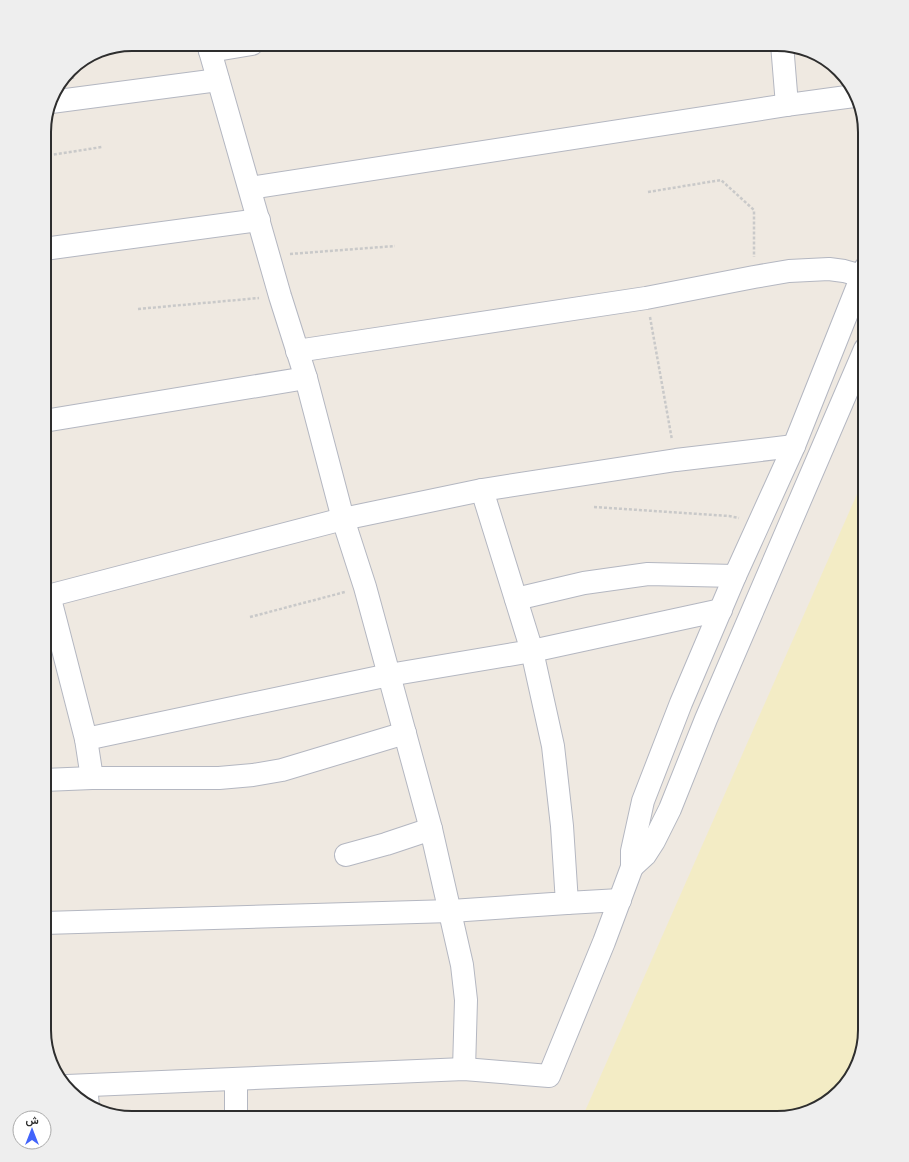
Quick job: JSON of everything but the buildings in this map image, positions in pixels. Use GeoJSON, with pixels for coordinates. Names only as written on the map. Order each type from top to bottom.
{"type":"FeatureCollection","features":[{"type":"Feature","properties":{"kind":"street"},"geometry":{"type":"LineString","coordinates":[[210,51],[280,296],[306,378],[344,518],[365,587],[405,733],[451,911],[465,982],[466,1021],[464,1069]]}},
{"type":"Feature","properties":{"kind":"street"},"geometry":{"type":"LineString","coordinates":[[783,51],[788,105]]}},
{"type":"Feature","properties":{"kind":"street"},"geometry":{"type":"LineString","coordinates":[[57,101],[218,80]]}},
{"type":"Feature","properties":{"kind":"street"},"geometry":{"type":"LineString","coordinates":[[250,188],[850,97]]}},
{"type":"Feature","properties":{"kind":"street"},"geometry":{"type":"LineString","coordinates":[[51,248],[259,220]]}},
{"type":"Feature","properties":{"kind":"street"},"geometry":{"type":"LineString","coordinates":[[297,351],[646,298],[754,276],[789,271],[829,269],[858,272]]}},
{"type":"Feature","properties":{"kind":"street"},"geometry":{"type":"LineString","coordinates":[[82,1093],[236,1080],[464,1069],[548,1076],[604,942],[632,867],[632,851],[643,801],[694,673],[735,576],[794,446],[858,285]]}},
{"type":"Feature","properties":{"kind":"street"},"geometry":{"type":"LineString","coordinates":[[632,867],[645,855],[654,841],[670,809],[721,684],[858,365]]}},
{"type":"Feature","properties":{"kind":"street"},"geometry":{"type":"LineString","coordinates":[[51,420],[306,378]]}},
{"type":"Feature","properties":{"kind":"street"},"geometry":{"type":"LineString","coordinates":[[51,595],[344,518],[482,490],[676,460],[794,446]]}},
{"type":"Feature","properties":{"kind":"street"},"geometry":{"type":"LineString","coordinates":[[482,490],[532,651],[553,746],[562,826],[567,903]]}},
{"type":"Feature","properties":{"kind":"street"},"geometry":{"type":"LineString","coordinates":[[516,599],[584,583],[648,574],[735,576]]}},
{"type":"Feature","properties":{"kind":"street"},"geometry":{"type":"LineString","coordinates":[[86,739],[389,675],[532,651],[721,610]]}},
{"type":"Feature","properties":{"kind":"street"},"geometry":{"type":"LineString","coordinates":[[51,611],[86,739],[92,778]]}},
{"type":"Feature","properties":{"kind":"street"},"geometry":{"type":"LineString","coordinates":[[694,673],[721,684]]}},
{"type":"Feature","properties":{"kind":"street"},"geometry":{"type":"LineString","coordinates":[[51,780],[92,778],[219,778],[253,775],[288,768],[405,733]]}},
{"type":"Feature","properties":{"kind":"street"},"geometry":{"type":"LineString","coordinates":[[346,855],[386,844],[430,829]]}},
{"type":"Feature","properties":{"kind":"street"},"geometry":{"type":"LineString","coordinates":[[51,923],[451,911],[620,900]]}},
{"type":"Feature","properties":{"kind":"street"},"geometry":{"type":"LineString","coordinates":[[236,1080],[236,1111]]}},
{"type":"Feature","properties":{"kind":"path"},"geometry":{"type":"LineString","coordinates":[[51,155],[102,147]]}},
{"type":"Feature","properties":{"kind":"path"},"geometry":{"type":"LineString","coordinates":[[648,192],[721,180],[754,210],[754,276]]}},
{"type":"Feature","properties":{"kind":"path"},"geometry":{"type":"LineString","coordinates":[[269,256],[396,246]]}},
{"type":"Feature","properties":{"kind":"path"},"geometry":{"type":"LineString","coordinates":[[138,309],[280,296]]}},
{"type":"Feature","properties":{"kind":"path"},"geometry":{"type":"LineString","coordinates":[[646,298],[676,460]]}},
{"type":"Feature","properties":{"kind":"path"},"geometry":{"type":"LineString","coordinates":[[594,506],[729,516],[759,524]]}},
{"type":"Feature","properties":{"kind":"path"},"geometry":{"type":"LineString","coordinates":[[250,617],[365,587]]}},
{"type":"Feature","properties":{"kind":"sand"},"geometry":{"type":"Polygon","coordinates":[[[858,492],[858,1030],[854,1056],[850,1066],[838,1084],[831,1091],[808,1105],[788,1110],[585,1111],[858,492]]]}}]}
